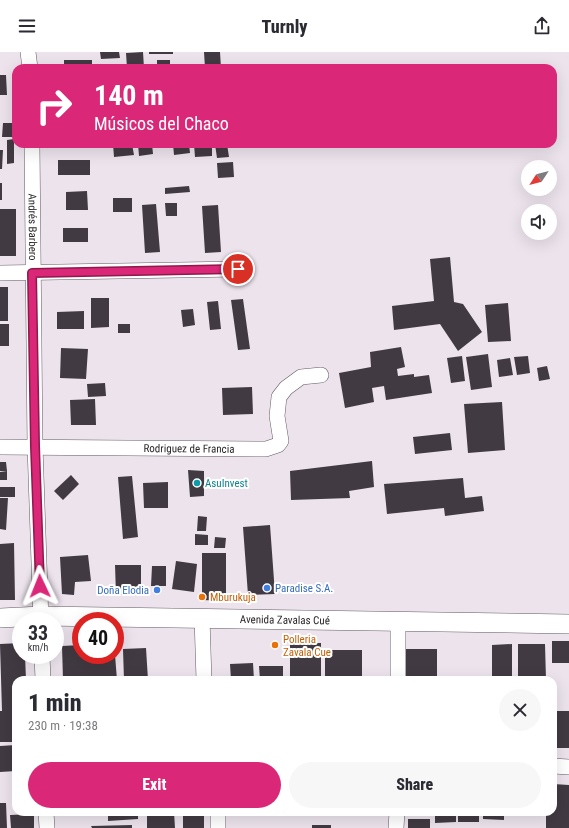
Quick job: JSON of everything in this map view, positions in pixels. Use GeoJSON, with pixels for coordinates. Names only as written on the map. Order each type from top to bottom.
{"type":"FeatureCollection","features":[{"type":"Feature","properties":{"kind":"main road","name":"Avenida Zavalas Cué"},"geometry":{"type":"LineString","coordinates":[[0,618],[12,618]]}},
{"type":"Feature","properties":{"kind":"main road","name":"Avenida Zavalas Cué"},"geometry":{"type":"LineString","coordinates":[[64,619],[202,618],[569,624]]}},
{"type":"Feature","properties":{"kind":"street"},"geometry":{"type":"LineString","coordinates":[[28,52],[30,64]]}},
{"type":"Feature","properties":{"kind":"street","name":"Andrés Barbero"},"geometry":{"type":"LineString","coordinates":[[32,148],[32,273],[35,446],[41,612]]}},
{"type":"Feature","properties":{"kind":"street"},"geometry":{"type":"LineString","coordinates":[[0,273],[238,269]]}},
{"type":"Feature","properties":{"kind":"street","name":"Rodriguez de Francia"},"geometry":{"type":"LineString","coordinates":[[0,447],[274,448],[281,440],[277,416],[279,397],[286,388],[301,377],[321,375]]}},
{"type":"Feature","properties":{"kind":"street"},"geometry":{"type":"LineString","coordinates":[[202,618],[204,676]]}},
{"type":"Feature","properties":{"kind":"street"},"geometry":{"type":"LineString","coordinates":[[398,621],[398,676]]}},
{"type":"Feature","properties":{"kind":"street"},"geometry":{"type":"LineString","coordinates":[[42,664],[42,676]]}},
{"type":"Feature","properties":{"kind":"street"},"geometry":{"type":"LineString","coordinates":[[557,766],[569,767]]}},
{"type":"Feature","properties":{"kind":"street"},"geometry":{"type":"LineString","coordinates":[[46,816],[47,828]]}},
{"type":"Feature","properties":{"kind":"street"},"geometry":{"type":"LineString","coordinates":[[218,816],[218,828]]}},
{"type":"Feature","properties":{"kind":"street"},"geometry":{"type":"LineString","coordinates":[[396,828],[397,816]]}},
{"type":"Feature","properties":{"kind":"building"},"geometry":{"type":"Polygon","coordinates":[[[100,52],[119,52],[120,58],[101,59],[100,52]]]}},
{"type":"Feature","properties":{"kind":"building"},"geometry":{"type":"Polygon","coordinates":[[[143,52],[144,64],[127,64],[126,53],[143,52]]]}},
{"type":"Feature","properties":{"kind":"building"},"geometry":{"type":"Polygon","coordinates":[[[149,52],[173,52],[173,54],[149,54],[149,52]]]}},
{"type":"Feature","properties":{"kind":"building"},"geometry":{"type":"Polygon","coordinates":[[[204,52],[220,52],[221,64],[205,64],[204,52]]]}},
{"type":"Feature","properties":{"kind":"building"},"geometry":{"type":"Polygon","coordinates":[[[64,60],[92,60],[92,64],[64,64],[64,60]]]}},
{"type":"Feature","properties":{"kind":"building"},"geometry":{"type":"Polygon","coordinates":[[[157,60],[170,60],[170,64],[157,64],[157,60]]]}},
{"type":"Feature","properties":{"kind":"building"},"geometry":{"type":"Polygon","coordinates":[[[0,75],[6,75],[7,95],[0,95],[0,75]]]}},
{"type":"Feature","properties":{"kind":"building"},"geometry":{"type":"Polygon","coordinates":[[[3,123],[12,123],[12,137],[2,137],[3,123]]]}},
{"type":"Feature","properties":{"kind":"building"},"geometry":{"type":"Polygon","coordinates":[[[12,139],[12,148],[14,148],[14,163],[7,164],[7,140],[12,139]]]}},
{"type":"Feature","properties":{"kind":"building"},"geometry":{"type":"Polygon","coordinates":[[[113,148],[133,148],[134,155],[114,157],[113,148]]]}},
{"type":"Feature","properties":{"kind":"building"},"geometry":{"type":"Polygon","coordinates":[[[138,148],[152,148],[153,154],[139,156],[138,148]]]}},
{"type":"Feature","properties":{"kind":"building"},"geometry":{"type":"Polygon","coordinates":[[[173,148],[189,148],[190,153],[174,155],[173,148]]]}},
{"type":"Feature","properties":{"kind":"building"},"geometry":{"type":"Polygon","coordinates":[[[194,148],[212,148],[212,156],[195,157],[194,148]]]}},
{"type":"Feature","properties":{"kind":"building"},"geometry":{"type":"Polygon","coordinates":[[[216,148],[228,148],[229,157],[217,158],[216,148]]]}},
{"type":"Feature","properties":{"kind":"building"},"geometry":{"type":"Polygon","coordinates":[[[0,150],[3,150],[2,169],[0,169],[0,150]]]}},
{"type":"Feature","properties":{"kind":"building"},"geometry":{"type":"Polygon","coordinates":[[[58,160],[90,160],[90,175],[58,175],[58,160]]]}},
{"type":"Feature","properties":{"kind":"building"},"geometry":{"type":"Polygon","coordinates":[[[233,162],[234,177],[218,178],[217,163],[233,162]]]}},
{"type":"Feature","properties":{"kind":"building"},"geometry":{"type":"Polygon","coordinates":[[[0,183],[2,183],[2,200],[0,200],[0,183]]]}},
{"type":"Feature","properties":{"kind":"building"},"geometry":{"type":"Polygon","coordinates":[[[189,186],[190,192],[165,194],[165,188],[189,186]]]}},
{"type":"Feature","properties":{"kind":"building"},"geometry":{"type":"Polygon","coordinates":[[[87,191],[88,210],[66,210],[66,192],[87,191]]]}},
{"type":"Feature","properties":{"kind":"building"},"geometry":{"type":"Polygon","coordinates":[[[113,198],[132,198],[132,212],[113,212],[113,198]]]}},
{"type":"Feature","properties":{"kind":"building"},"geometry":{"type":"Polygon","coordinates":[[[165,203],[177,203],[177,216],[166,216],[165,203]]]}},
{"type":"Feature","properties":{"kind":"building"},"geometry":{"type":"Polygon","coordinates":[[[156,204],[160,252],[145,253],[142,205],[156,204]]]}},
{"type":"Feature","properties":{"kind":"building"},"geometry":{"type":"Polygon","coordinates":[[[218,205],[221,252],[205,253],[202,206],[218,205]]]}},
{"type":"Feature","properties":{"kind":"building"},"geometry":{"type":"Polygon","coordinates":[[[0,209],[16,209],[16,256],[0,256],[0,209]]]}},
{"type":"Feature","properties":{"kind":"building"},"geometry":{"type":"Polygon","coordinates":[[[63,228],[88,228],[88,242],[63,242],[63,228]]]}},
{"type":"Feature","properties":{"kind":"building"},"geometry":{"type":"Polygon","coordinates":[[[450,257],[454,302],[463,304],[482,332],[458,351],[440,324],[394,330],[392,306],[434,301],[430,259],[450,257]]]}},
{"type":"Feature","properties":{"kind":"building"},"geometry":{"type":"Polygon","coordinates":[[[0,287],[8,287],[8,321],[0,321],[0,287]]]}},
{"type":"Feature","properties":{"kind":"building"},"geometry":{"type":"Polygon","coordinates":[[[91,298],[109,298],[109,327],[91,328],[91,298]]]}},
{"type":"Feature","properties":{"kind":"building"},"geometry":{"type":"Polygon","coordinates":[[[243,299],[250,349],[238,350],[231,300],[243,299]]]}},
{"type":"Feature","properties":{"kind":"building"},"geometry":{"type":"Polygon","coordinates":[[[218,301],[221,329],[210,330],[207,302],[218,301]]]}},
{"type":"Feature","properties":{"kind":"building"},"geometry":{"type":"Polygon","coordinates":[[[508,303],[511,341],[488,342],[485,305],[508,303]]]}},
{"type":"Feature","properties":{"kind":"building"},"geometry":{"type":"Polygon","coordinates":[[[193,309],[195,325],[183,327],[181,310],[193,309]]]}},
{"type":"Feature","properties":{"kind":"building"},"geometry":{"type":"Polygon","coordinates":[[[84,311],[84,329],[57,329],[57,312],[84,311]]]}},
{"type":"Feature","properties":{"kind":"building"},"geometry":{"type":"Polygon","coordinates":[[[0,324],[9,324],[9,346],[0,346],[0,324]]]}},
{"type":"Feature","properties":{"kind":"building"},"geometry":{"type":"Polygon","coordinates":[[[118,324],[130,324],[130,333],[118,333],[118,324]]]}},
{"type":"Feature","properties":{"kind":"building"},"geometry":{"type":"Polygon","coordinates":[[[401,347],[405,367],[397,369],[398,376],[414,374],[414,377],[429,375],[432,393],[386,400],[384,386],[372,388],[374,402],[345,408],[339,373],[371,367],[370,352],[401,347]]]}},
{"type":"Feature","properties":{"kind":"building"},"geometry":{"type":"Polygon","coordinates":[[[61,348],[88,349],[86,379],[60,378],[61,348]]]}},
{"type":"Feature","properties":{"kind":"building"},"geometry":{"type":"Polygon","coordinates":[[[488,354],[492,387],[471,390],[466,357],[488,354]]]}},
{"type":"Feature","properties":{"kind":"building"},"geometry":{"type":"Polygon","coordinates":[[[462,356],[465,381],[451,383],[447,358],[462,356]]]}},
{"type":"Feature","properties":{"kind":"building"},"geometry":{"type":"Polygon","coordinates":[[[528,356],[530,373],[517,375],[514,357],[528,356]]]}},
{"type":"Feature","properties":{"kind":"building"},"geometry":{"type":"Polygon","coordinates":[[[510,358],[513,375],[499,377],[497,360],[510,358]]]}},
{"type":"Feature","properties":{"kind":"building"},"geometry":{"type":"Polygon","coordinates":[[[547,366],[550,379],[539,381],[537,368],[547,366]]]}},
{"type":"Feature","properties":{"kind":"building"},"geometry":{"type":"Polygon","coordinates":[[[105,383],[106,396],[88,397],[87,384],[105,383]]]}},
{"type":"Feature","properties":{"kind":"building"},"geometry":{"type":"Polygon","coordinates":[[[252,387],[253,414],[223,415],[222,388],[252,387]]]}},
{"type":"Feature","properties":{"kind":"building"},"geometry":{"type":"Polygon","coordinates":[[[95,399],[96,425],[71,425],[70,400],[95,399]]]}},
{"type":"Feature","properties":{"kind":"building"},"geometry":{"type":"Polygon","coordinates":[[[502,402],[505,450],[468,453],[464,404],[502,402]]]}},
{"type":"Feature","properties":{"kind":"building"},"geometry":{"type":"Polygon","coordinates":[[[450,433],[452,450],[415,454],[413,437],[450,433]]]}},
{"type":"Feature","properties":{"kind":"building"},"geometry":{"type":"Polygon","coordinates":[[[372,461],[374,487],[349,491],[350,498],[291,500],[290,471],[372,461]]]}},
{"type":"Feature","properties":{"kind":"building"},"geometry":{"type":"Polygon","coordinates":[[[0,462],[6,462],[7,471],[0,471],[0,462]]]}},
{"type":"Feature","properties":{"kind":"building","name":"AsuInvest"},"geometry":{"type":"Polygon","coordinates":[[[188,470],[204,471],[204,496],[190,497],[188,470]]]}},
{"type":"Feature","properties":{"kind":"building"},"geometry":{"type":"Polygon","coordinates":[[[7,471],[7,480],[0,480],[0,472],[7,471]]]}},
{"type":"Feature","properties":{"kind":"building"},"geometry":{"type":"Polygon","coordinates":[[[71,475],[79,484],[63,500],[54,491],[71,475]]]}},
{"type":"Feature","properties":{"kind":"building"},"geometry":{"type":"Polygon","coordinates":[[[132,476],[138,537],[123,539],[118,477],[132,476]]]}},
{"type":"Feature","properties":{"kind":"building"},"geometry":{"type":"Polygon","coordinates":[[[463,478],[465,498],[482,496],[484,511],[445,516],[444,508],[387,514],[384,484],[463,478]]]}},
{"type":"Feature","properties":{"kind":"building"},"geometry":{"type":"Polygon","coordinates":[[[168,482],[168,508],[144,508],[143,483],[168,482]]]}},
{"type":"Feature","properties":{"kind":"building"},"geometry":{"type":"Polygon","coordinates":[[[0,487],[15,487],[15,497],[0,497],[0,487]]]}},
{"type":"Feature","properties":{"kind":"building"},"geometry":{"type":"Polygon","coordinates":[[[0,498],[8,498],[6,530],[0,529],[0,498]]]}},
{"type":"Feature","properties":{"kind":"building"},"geometry":{"type":"Polygon","coordinates":[[[198,516],[207,517],[206,531],[197,531],[198,516]]]}},
{"type":"Feature","properties":{"kind":"building"},"geometry":{"type":"Polygon","coordinates":[[[270,525],[275,594],[248,595],[243,527],[270,525]]]}},
{"type":"Feature","properties":{"kind":"building"},"geometry":{"type":"Polygon","coordinates":[[[195,534],[208,535],[208,545],[195,545],[195,534]]]}},
{"type":"Feature","properties":{"kind":"building"},"geometry":{"type":"Polygon","coordinates":[[[215,537],[226,538],[225,548],[214,548],[215,537]]]}},
{"type":"Feature","properties":{"kind":"building"},"geometry":{"type":"Polygon","coordinates":[[[14,543],[15,600],[0,600],[0,544],[14,543]]]}},
{"type":"Feature","properties":{"kind":"building"},"geometry":{"type":"Polygon","coordinates":[[[202,553],[226,553],[226,601],[202,600],[202,553]]]}},
{"type":"Feature","properties":{"kind":"building"},"geometry":{"type":"Polygon","coordinates":[[[88,555],[91,581],[75,582],[74,595],[62,594],[60,557],[88,555]]]}},
{"type":"Feature","properties":{"kind":"building"},"geometry":{"type":"Polygon","coordinates":[[[176,561],[197,564],[194,592],[172,589],[176,561]]]}},
{"type":"Feature","properties":{"kind":"building"},"geometry":{"type":"Polygon","coordinates":[[[115,565],[141,565],[141,595],[116,595],[115,565]]]}},
{"type":"Feature","properties":{"kind":"building"},"geometry":{"type":"Polygon","coordinates":[[[152,566],[166,566],[166,586],[151,586],[152,566]]]}},
{"type":"Feature","properties":{"kind":"building"},"geometry":{"type":"Polygon","coordinates":[[[552,641],[569,641],[569,663],[552,663],[552,641]]]}},
{"type":"Feature","properties":{"kind":"building"},"geometry":{"type":"Polygon","coordinates":[[[12,643],[12,664],[25,664],[26,676],[12,676],[12,742],[0,742],[0,711],[2,711],[0,644],[12,643]]]}},
{"type":"Feature","properties":{"kind":"building"},"geometry":{"type":"Polygon","coordinates":[[[290,643],[321,643],[321,676],[290,676],[290,643]]]}},
{"type":"Feature","properties":{"kind":"building"},"geometry":{"type":"Polygon","coordinates":[[[512,644],[512,676],[492,676],[492,645],[512,644]]]}},
{"type":"Feature","properties":{"kind":"building"},"geometry":{"type":"Polygon","coordinates":[[[518,644],[545,644],[546,676],[518,676],[518,644]]]}},
{"type":"Feature","properties":{"kind":"building"},"geometry":{"type":"Polygon","coordinates":[[[72,645],[72,664],[116,664],[117,676],[63,676],[64,646],[72,645]]]}},
{"type":"Feature","properties":{"kind":"building"},"geometry":{"type":"Polygon","coordinates":[[[146,648],[148,676],[124,676],[124,649],[146,648]]]}},
{"type":"Feature","properties":{"kind":"building"},"geometry":{"type":"Polygon","coordinates":[[[406,649],[437,649],[437,676],[406,676],[406,649]]]}},
{"type":"Feature","properties":{"kind":"building"},"geometry":{"type":"Polygon","coordinates":[[[325,650],[362,650],[362,676],[325,676],[325,650]]]}},
{"type":"Feature","properties":{"kind":"building"},"geometry":{"type":"Polygon","coordinates":[[[253,663],[254,676],[231,676],[230,664],[253,663]]]}},
{"type":"Feature","properties":{"kind":"building"},"geometry":{"type":"Polygon","coordinates":[[[259,666],[283,666],[283,676],[260,676],[259,666]]]}},
{"type":"Feature","properties":{"kind":"building"},"geometry":{"type":"Polygon","coordinates":[[[557,711],[569,711],[569,748],[557,748],[557,711]]]}},
{"type":"Feature","properties":{"kind":"building"},"geometry":{"type":"Polygon","coordinates":[[[12,745],[12,771],[0,772],[0,746],[12,745]]]}},
{"type":"Feature","properties":{"kind":"building"},"geometry":{"type":"Polygon","coordinates":[[[557,784],[569,785],[569,828],[546,828],[546,816],[557,816],[557,784]]]}},
{"type":"Feature","properties":{"kind":"building"},"geometry":{"type":"Polygon","coordinates":[[[0,803],[6,803],[7,828],[0,828],[0,803]]]}},
{"type":"Feature","properties":{"kind":"building"},"geometry":{"type":"Polygon","coordinates":[[[10,815],[34,816],[34,828],[11,828],[10,815]]]}},
{"type":"Feature","properties":{"kind":"building"},"geometry":{"type":"Polygon","coordinates":[[[108,816],[138,816],[138,819],[108,821],[108,816]]]}},
{"type":"Feature","properties":{"kind":"building"},"geometry":{"type":"Polygon","coordinates":[[[147,816],[174,816],[175,828],[147,828],[147,816]]]}},
{"type":"Feature","properties":{"kind":"building"},"geometry":{"type":"Polygon","coordinates":[[[183,816],[204,816],[204,828],[183,828],[183,816]]]}},
{"type":"Feature","properties":{"kind":"building"},"geometry":{"type":"Polygon","coordinates":[[[435,816],[456,816],[456,822],[435,823],[435,816]]]}},
{"type":"Feature","properties":{"kind":"building"},"geometry":{"type":"Polygon","coordinates":[[[458,816],[479,816],[479,822],[458,822],[458,816]]]}},
{"type":"Feature","properties":{"kind":"building"},"geometry":{"type":"Polygon","coordinates":[[[483,816],[504,816],[504,820],[483,819],[483,816]]]}},
{"type":"Feature","properties":{"kind":"building"},"geometry":{"type":"Polygon","coordinates":[[[408,819],[430,819],[430,828],[408,828],[408,819]]]}},
{"type":"Feature","properties":{"kind":"building"},"geometry":{"type":"Polygon","coordinates":[[[132,825],[132,828],[92,828],[91,826],[132,825]]]}},
{"type":"Feature","properties":{"kind":"building"},"geometry":{"type":"Polygon","coordinates":[[[312,825],[331,825],[331,828],[312,828],[312,825]]]}},
{"type":"Feature","properties":{"kind":"place","name":"AsuInvest"},"geometry":{"type":"Point","coordinates":[197,483]}},
{"type":"Feature","properties":{"kind":"place","name":"Paradise S.A."},"geometry":{"type":"Point","coordinates":[267,588]}},
{"type":"Feature","properties":{"kind":"place","name":"Doña Elodia"},"geometry":{"type":"Point","coordinates":[157,590]}},
{"type":"Feature","properties":{"kind":"place","name":"Mburukuja"},"geometry":{"type":"Point","coordinates":[202,597]}},
{"type":"Feature","properties":{"kind":"place","name":"Polleria Zavala Cue"},"geometry":{"type":"Point","coordinates":[275,645]}},
{"type":"Feature","properties":{"kind":"route"},"geometry":{"type":"LineString","coordinates":[[40,586],[35,446],[32,273],[238,269]]}}]}
